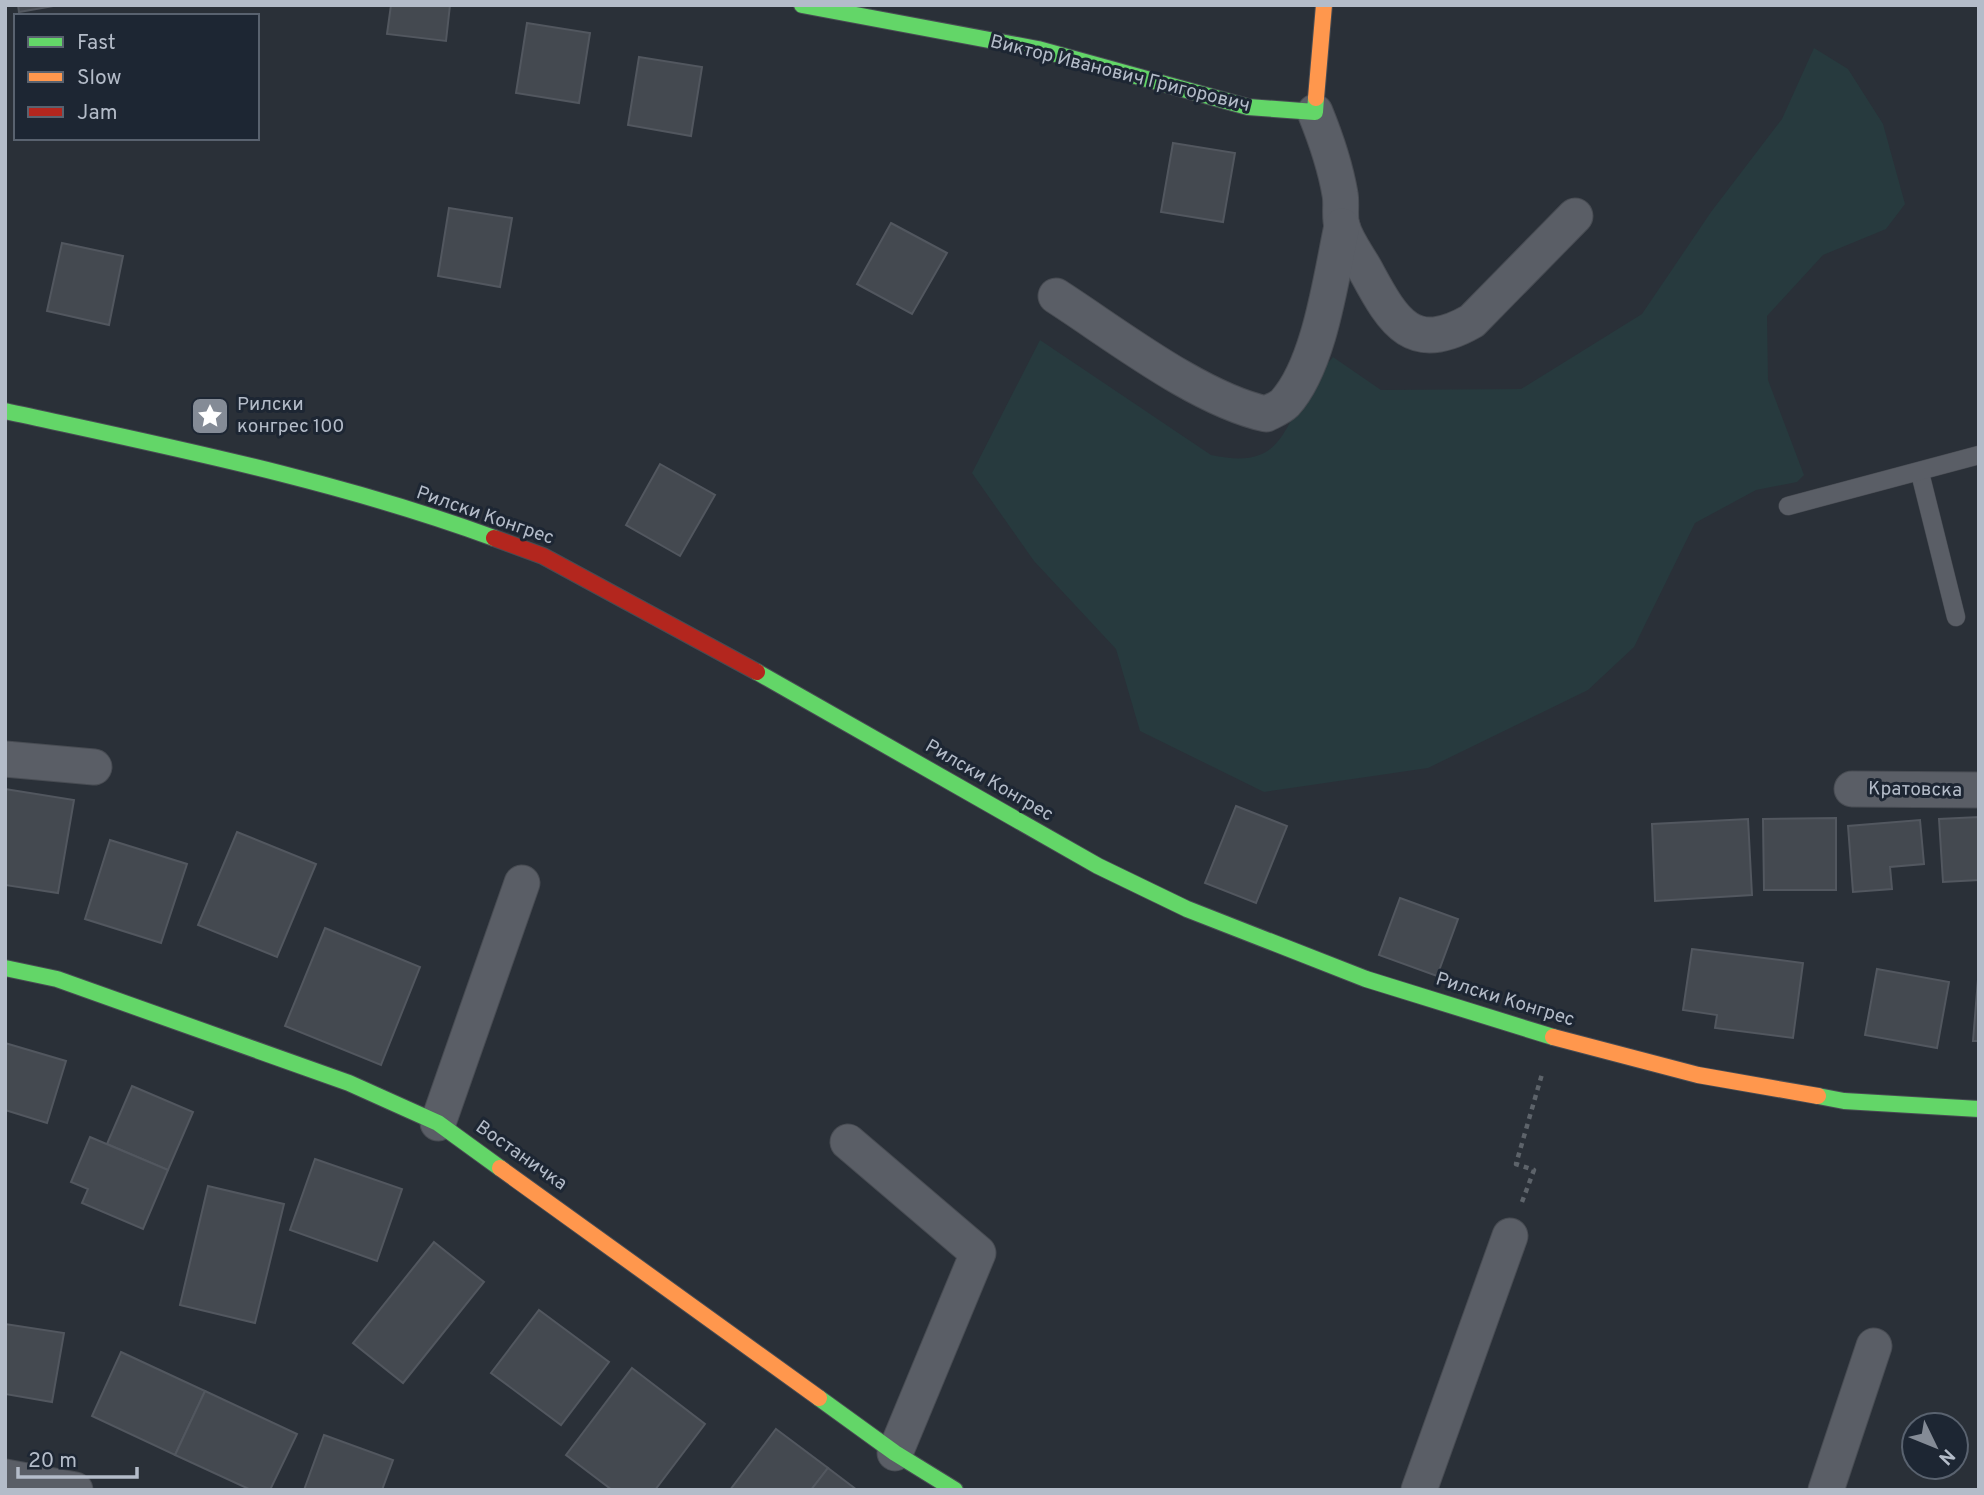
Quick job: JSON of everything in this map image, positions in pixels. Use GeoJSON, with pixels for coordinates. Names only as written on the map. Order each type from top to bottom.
{"type":"FeatureCollection","features":[{"type":"Feature","properties":{"kind":"street","name":"Виктор Иванович Григорович"},"geometry":{"type":"LineString","coordinates":[[802,5],[1038,49],[1248,107],[1315,112]]}},
{"type":"Feature","properties":{"kind":"street"},"geometry":{"type":"LineString","coordinates":[[1056,296],[1181,375],[1236,405],[1266,414],[1284,405],[1298,382],[1318,334],[1342,226],[1334,161],[1315,112],[1324,5]]}},
{"type":"Feature","properties":{"kind":"street"},"geometry":{"type":"LineString","coordinates":[[1342,226],[1390,315],[1410,332],[1426,336],[1453,332],[1472,321],[1575,216]]}},
{"type":"Feature","properties":{"kind":"street","name":"Рилски Конгрес"},"geometry":{"type":"LineString","coordinates":[[5,411],[206,455],[450,522],[543,556],[814,702],[1098,866],[1187,909],[1366,979],[1552,1037],[1698,1075],[1844,1101],[1979,1109]]}},
{"type":"Feature","properties":{"kind":"street"},"geometry":{"type":"LineString","coordinates":[[5,759],[94,767]]}},
{"type":"Feature","properties":{"kind":"street","name":"Кратовска"},"geometry":{"type":"LineString","coordinates":[[1852,789],[1979,790]]}},
{"type":"Feature","properties":{"kind":"street"},"geometry":{"type":"LineString","coordinates":[[438,1123],[522,883]]}},
{"type":"Feature","properties":{"kind":"street","name":"Востаничка"},"geometry":{"type":"LineString","coordinates":[[5,968],[57,979],[349,1083],[438,1123],[895,1453],[955,1490]]}},
{"type":"Feature","properties":{"kind":"street"},"geometry":{"type":"LineString","coordinates":[[848,1142],[978,1253],[895,1453]]}},
{"type":"Feature","properties":{"kind":"street"},"geometry":{"type":"LineString","coordinates":[[1419,1490],[1510,1236]]}},
{"type":"Feature","properties":{"kind":"street"},"geometry":{"type":"LineString","coordinates":[[1826,1490],[1874,1346]]}},
{"type":"Feature","properties":{"kind":"street"},"geometry":{"type":"LineString","coordinates":[[5,1477],[75,1490]]}},
{"type":"Feature","properties":{"kind":"lane"},"geometry":{"type":"LineString","coordinates":[[1788,506],[1979,455]]}},
{"type":"Feature","properties":{"kind":"lane"},"geometry":{"type":"LineString","coordinates":[[1920,472],[1956,617]]}},
{"type":"Feature","properties":{"kind":"path"},"geometry":{"type":"LineString","coordinates":[[1510,1236],[1534,1170],[1516,1164],[1552,1037]]}},
{"type":"Feature","properties":{"kind":"green space"},"geometry":{"type":"Polygon","coordinates":[[[1814,48],[1848,69],[1883,124],[1905,204],[1886,229],[1823,255],[1767,316],[1768,380],[1804,475],[1797,482],[1756,490],[1695,523],[1634,647],[1588,690],[1428,768],[1264,792],[1140,731],[1116,649],[1034,561],[972,473],[1040,340],[1211,455],[1234,458],[1251,457],[1265,452],[1275,444],[1309,387],[1333,357],[1381,390],[1521,389],[1642,314],[1711,212],[1782,119],[1814,48]]]}},
{"type":"Feature","properties":{"kind":"building"},"geometry":{"type":"Polygon","coordinates":[[[18,5],[59,5],[19,12],[18,5]]]}},
{"type":"Feature","properties":{"kind":"building"},"geometry":{"type":"Polygon","coordinates":[[[391,5],[450,5],[446,41],[387,34],[391,5]]]}},
{"type":"Feature","properties":{"kind":"building"},"geometry":{"type":"Polygon","coordinates":[[[527,23],[590,33],[579,103],[516,93],[527,23]]]}},
{"type":"Feature","properties":{"kind":"building"},"geometry":{"type":"Polygon","coordinates":[[[639,57],[702,67],[691,136],[628,125],[639,57]]]}},
{"type":"Feature","properties":{"kind":"building"},"geometry":{"type":"Polygon","coordinates":[[[1173,143],[1235,153],[1223,222],[1161,212],[1173,143]]]}},
{"type":"Feature","properties":{"kind":"building"},"geometry":{"type":"Polygon","coordinates":[[[449,208],[512,218],[500,287],[438,276],[449,208]]]}},
{"type":"Feature","properties":{"kind":"building"},"geometry":{"type":"Polygon","coordinates":[[[891,223],[947,253],[912,314],[857,284],[891,223]]]}},
{"type":"Feature","properties":{"kind":"building"},"geometry":{"type":"Polygon","coordinates":[[[62,243],[123,256],[109,325],[47,311],[62,243]]]}},
{"type":"Feature","properties":{"kind":"building"},"geometry":{"type":"Polygon","coordinates":[[[660,464],[715,495],[680,556],[626,525],[660,464]]]}},
{"type":"Feature","properties":{"kind":"building"},"geometry":{"type":"Polygon","coordinates":[[[5,789],[74,800],[58,893],[5,885],[5,789]]]}},
{"type":"Feature","properties":{"kind":"building"},"geometry":{"type":"Polygon","coordinates":[[[1236,806],[1287,826],[1256,903],[1205,883],[1236,806]]]}},
{"type":"Feature","properties":{"kind":"building"},"geometry":{"type":"Polygon","coordinates":[[[1979,817],[1979,880],[1943,882],[1939,819],[1979,817]]]}},
{"type":"Feature","properties":{"kind":"building"},"geometry":{"type":"Polygon","coordinates":[[[1836,818],[1836,890],[1764,890],[1763,819],[1836,818]]]}},
{"type":"Feature","properties":{"kind":"building"},"geometry":{"type":"Polygon","coordinates":[[[1748,819],[1752,895],[1655,901],[1652,824],[1748,819]]]}},
{"type":"Feature","properties":{"kind":"building"},"geometry":{"type":"Polygon","coordinates":[[[1920,820],[1924,864],[1890,867],[1892,889],[1853,892],[1848,826],[1920,820]]]}},
{"type":"Feature","properties":{"kind":"building"},"geometry":{"type":"Polygon","coordinates":[[[237,832],[316,864],[277,957],[198,925],[237,832]]]}},
{"type":"Feature","properties":{"kind":"building"},"geometry":{"type":"Polygon","coordinates":[[[110,840],[187,864],[161,943],[85,919],[110,840]]]}},
{"type":"Feature","properties":{"kind":"building"},"geometry":{"type":"Polygon","coordinates":[[[1400,898],[1458,919],[1437,976],[1379,955],[1400,898]]]}},
{"type":"Feature","properties":{"kind":"building"},"geometry":{"type":"Polygon","coordinates":[[[325,928],[420,967],[381,1065],[285,1026],[325,928]]]}},
{"type":"Feature","properties":{"kind":"building"},"geometry":{"type":"Polygon","coordinates":[[[1692,949],[1803,963],[1793,1038],[1715,1028],[1717,1015],[1683,1010],[1692,949]]]}},
{"type":"Feature","properties":{"kind":"building"},"geometry":{"type":"Polygon","coordinates":[[[1979,967],[1979,1041],[1973,1041],[1979,967]]]}},
{"type":"Feature","properties":{"kind":"building"},"geometry":{"type":"Polygon","coordinates":[[[1877,969],[1949,982],[1937,1048],[1865,1035],[1877,969]]]}},
{"type":"Feature","properties":{"kind":"building"},"geometry":{"type":"Polygon","coordinates":[[[5,1043],[66,1061],[47,1123],[5,1110],[5,1043]]]}},
{"type":"Feature","properties":{"kind":"building"},"geometry":{"type":"Polygon","coordinates":[[[132,1086],[193,1112],[168,1170],[107,1144],[132,1086]]]}},
{"type":"Feature","properties":{"kind":"building"},"geometry":{"type":"Polygon","coordinates":[[[90,1137],[168,1170],[143,1229],[82,1203],[88,1189],[71,1182],[90,1137]]]}},
{"type":"Feature","properties":{"kind":"building"},"geometry":{"type":"Polygon","coordinates":[[[315,1159],[402,1189],[377,1261],[290,1230],[315,1159]]]}},
{"type":"Feature","properties":{"kind":"building"},"geometry":{"type":"Polygon","coordinates":[[[208,1186],[284,1204],[255,1323],[180,1305],[208,1186]]]}},
{"type":"Feature","properties":{"kind":"building"},"geometry":{"type":"Polygon","coordinates":[[[434,1242],[484,1282],[403,1383],[353,1343],[434,1242]]]}},
{"type":"Feature","properties":{"kind":"building"},"geometry":{"type":"Polygon","coordinates":[[[539,1310],[609,1362],[561,1425],[491,1373],[539,1310]]]}},
{"type":"Feature","properties":{"kind":"building"},"geometry":{"type":"Polygon","coordinates":[[[5,1324],[64,1333],[52,1402],[5,1394],[5,1324]]]}},
{"type":"Feature","properties":{"kind":"building"},"geometry":{"type":"Polygon","coordinates":[[[121,1352],[205,1391],[175,1455],[92,1416],[121,1352]]]}},
{"type":"Feature","properties":{"kind":"building"},"geometry":{"type":"Polygon","coordinates":[[[632,1368],[705,1424],[655,1490],[612,1490],[566,1455],[632,1368]]]}},
{"type":"Feature","properties":{"kind":"building"},"geometry":{"type":"Polygon","coordinates":[[[205,1391],[297,1434],[270,1490],[251,1490],[175,1455],[205,1391]]]}},
{"type":"Feature","properties":{"kind":"building"},"geometry":{"type":"Polygon","coordinates":[[[776,1429],[828,1468],[811,1490],[730,1490],[776,1429]]]}},
{"type":"Feature","properties":{"kind":"building"},"geometry":{"type":"Polygon","coordinates":[[[324,1435],[393,1460],[382,1490],[304,1490],[324,1435]]]}},
{"type":"Feature","properties":{"kind":"building"},"geometry":{"type":"Polygon","coordinates":[[[828,1468],[857,1490],[811,1490],[828,1468]]]}},
{"type":"Feature","properties":{"kind":"traffic: fast"},"geometry":{"type":"LineString","coordinates":[[802,5],[1038,49],[1248,107],[1315,112],[1316,98]]}},
{"type":"Feature","properties":{"kind":"traffic: fast"},"geometry":{"type":"LineString","coordinates":[[5,411],[252,466],[374,499],[494,538]]}},
{"type":"Feature","properties":{"kind":"traffic: fast"},"geometry":{"type":"LineString","coordinates":[[757,672],[1098,866],[1187,909],[1366,979],[1553,1037]]}},
{"type":"Feature","properties":{"kind":"traffic: fast"},"geometry":{"type":"LineString","coordinates":[[5,968],[57,979],[349,1083],[438,1123],[500,1168]]}},
{"type":"Feature","properties":{"kind":"traffic: fast"},"geometry":{"type":"LineString","coordinates":[[1818,1096],[1844,1101],[1979,1109]]}},
{"type":"Feature","properties":{"kind":"traffic: fast"},"geometry":{"type":"LineString","coordinates":[[819,1398],[895,1453],[955,1490]]}},
{"type":"Feature","properties":{"kind":"traffic: slow"},"geometry":{"type":"LineString","coordinates":[[1316,98],[1324,5]]}},
{"type":"Feature","properties":{"kind":"traffic: slow"},"geometry":{"type":"LineString","coordinates":[[1553,1037],[1698,1075],[1818,1096]]}},
{"type":"Feature","properties":{"kind":"traffic: slow"},"geometry":{"type":"LineString","coordinates":[[500,1168],[819,1398]]}},
{"type":"Feature","properties":{"kind":"traffic: jam"},"geometry":{"type":"LineString","coordinates":[[494,538],[543,556],[757,672]]}},
{"type":"Feature","properties":{"kind":"place","name":"Рилски конгрес 100"},"geometry":{"type":"Point","coordinates":[210,416]}}]}
